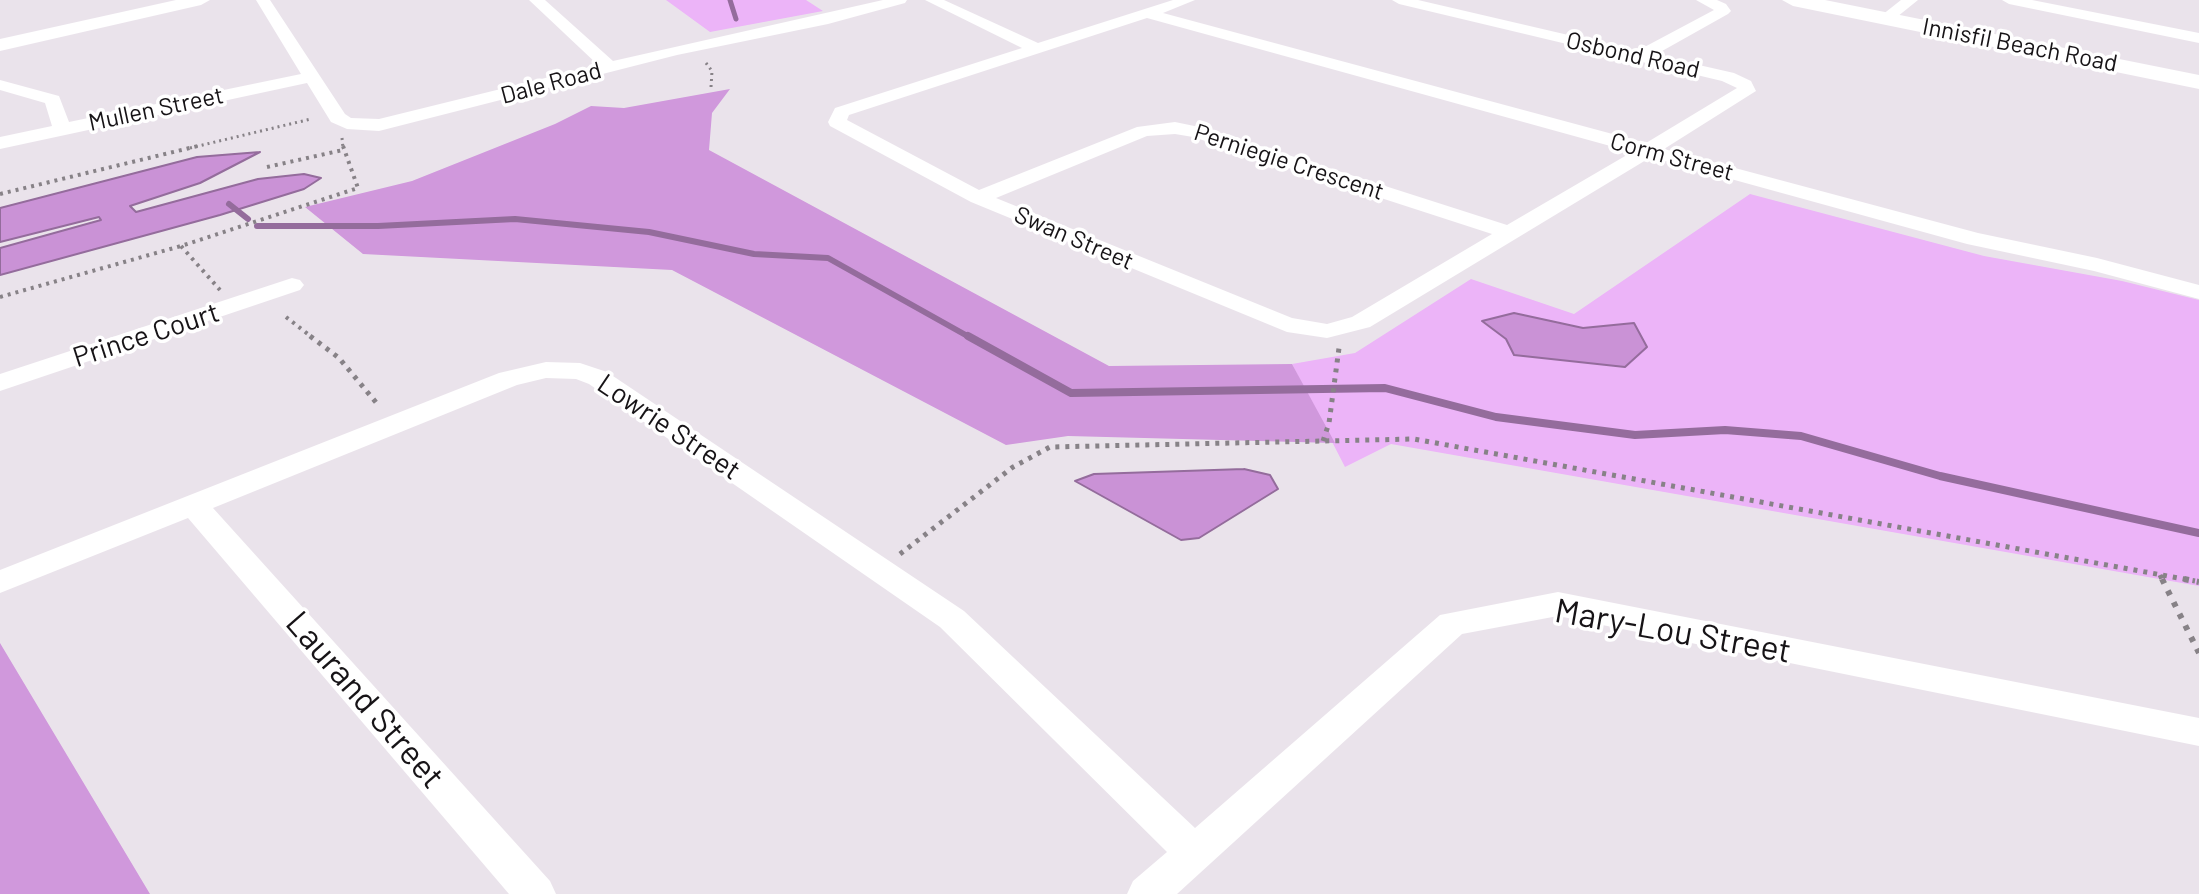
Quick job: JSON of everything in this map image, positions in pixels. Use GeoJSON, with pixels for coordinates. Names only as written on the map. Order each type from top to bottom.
{"type":"FeatureCollection","features":[{"type":"Feature","properties":{"kind":"main road","name":"Innisfil Beach Road"},"geometry":{"type":"LineString","coordinates":[[1793,0],[2199,82]]}},
{"type":"Feature","properties":{"kind":"street"},"geometry":{"type":"LineString","coordinates":[[0,45],[201,0]]}},
{"type":"Feature","properties":{"kind":"street","name":"Dale Road"},"geometry":{"type":"LineString","coordinates":[[263,0],[338,118],[347,123],[379,125],[676,50],[828,19],[900,0]]}},
{"type":"Feature","properties":{"kind":"street"},"geometry":{"type":"LineString","coordinates":[[536,0],[610,67]]}},
{"type":"Feature","properties":{"kind":"street"},"geometry":{"type":"LineString","coordinates":[[932,0],[1037,49]]}},
{"type":"Feature","properties":{"kind":"street","name":"Swan Street"},"geometry":{"type":"LineString","coordinates":[[1188,0],[841,112],[837,122],[978,198],[1287,325],[1314,331],[1340,330],[1361,322],[1648,150]]}},
{"type":"Feature","properties":{"kind":"street","name":"Osbond Road"},"geometry":{"type":"LineString","coordinates":[[1399,0],[1728,77],[1747,89],[1648,150]]}},
{"type":"Feature","properties":{"kind":"street"},"geometry":{"type":"LineString","coordinates":[[1640,56],[1723,11],[1721,7],[1703,0]]}},
{"type":"Feature","properties":{"kind":"street"},"geometry":{"type":"LineString","coordinates":[[1887,18],[1911,0]]}},
{"type":"Feature","properties":{"kind":"street"},"geometry":{"type":"LineString","coordinates":[[2009,0],[2199,38]]}},
{"type":"Feature","properties":{"kind":"street","name":"Corm Street"},"geometry":{"type":"LineString","coordinates":[[1148,14],[1975,239],[2097,265],[2199,292]]}},
{"type":"Feature","properties":{"kind":"street","name":"Mullen Street"},"geometry":{"type":"LineString","coordinates":[[0,143],[312,77]]}},
{"type":"Feature","properties":{"kind":"street"},"geometry":{"type":"LineString","coordinates":[[0,85],[53,100],[62,128]]}},
{"type":"Feature","properties":{"kind":"street","name":"Perniegie Crescent"},"geometry":{"type":"LineString","coordinates":[[978,198],[1144,131],[1175,128],[1197,132],[1512,234]]}},
{"type":"Feature","properties":{"kind":"street","name":"Prince Court"},"geometry":{"type":"LineString","coordinates":[[0,383],[292,285]]}},
{"type":"Feature","properties":{"kind":"street","name":"Lowrie Street"},"geometry":{"type":"LineString","coordinates":[[0,582],[520,374],[558,369],[590,374],[952,619],[1194,853]]}},
{"type":"Feature","properties":{"kind":"street","name":"Laurand Street"},"geometry":{"type":"LineString","coordinates":[[194,506],[535,894]]}},
{"type":"Feature","properties":{"kind":"street","name":"Mary-Lou Street"},"geometry":{"type":"LineString","coordinates":[[1148,894],[1452,624],[1558,604],[2199,732]]}},
{"type":"Feature","properties":{"kind":"path"},"geometry":{"type":"LineString","coordinates":[[0,194],[311,119]]}},
{"type":"Feature","properties":{"kind":"path"},"geometry":{"type":"LineString","coordinates":[[0,297],[181,246],[358,188],[343,150],[342,133]]}},
{"type":"Feature","properties":{"kind":"path"},"geometry":{"type":"LineString","coordinates":[[267,167],[343,150]]}},
{"type":"Feature","properties":{"kind":"path"},"geometry":{"type":"LineString","coordinates":[[181,246],[234,306]]}},
{"type":"Feature","properties":{"kind":"path"},"geometry":{"type":"LineString","coordinates":[[286,317],[339,358],[395,425]]}},
{"type":"Feature","properties":{"kind":"path"},"geometry":{"type":"LineString","coordinates":[[1323,441],[1333,399],[1339,347]]}},
{"type":"Feature","properties":{"kind":"path"},"geometry":{"type":"LineString","coordinates":[[879,570],[1013,467],[1050,447],[1414,439],[2199,582]]}},
{"type":"Feature","properties":{"kind":"path"},"geometry":{"type":"LineString","coordinates":[[2159,574],[2199,653]]}},
{"type":"Feature","properties":{"kind":"shaded area"},"geometry":{"type":"Polygon","coordinates":[[[666,0],[806,0],[823,11],[710,32],[666,0]]]}},
{"type":"Feature","properties":{"kind":"shaded area"},"geometry":{"type":"Polygon","coordinates":[[[730,89],[712,113],[709,150],[1109,366],[1292,364],[1335,443],[1068,436],[1006,445],[672,270],[363,254],[305,207],[412,181],[555,124],[591,106],[624,108],[730,89]]]}},
{"type":"Feature","properties":{"kind":"shaded area"},"geometry":{"type":"Polygon","coordinates":[[[260,152],[200,183],[130,206],[136,212],[258,179],[304,174],[321,178],[304,189],[220,215],[0,275],[0,248],[101,220],[99,217],[0,242],[0,208],[197,157],[260,152]]]}},
{"type":"Feature","properties":{"kind":"shaded area"},"geometry":{"type":"Polygon","coordinates":[[[1750,194],[1984,256],[2122,281],[2199,300],[2199,586],[1391,444],[1345,467],[1292,364],[1355,353],[1471,279],[1574,314],[1750,194]]]}},
{"type":"Feature","properties":{"kind":"shaded area"},"geometry":{"type":"Polygon","coordinates":[[[1514,313],[1583,328],[1634,323],[1647,347],[1625,367],[1514,355],[1506,339],[1482,321],[1514,313]]]}},
{"type":"Feature","properties":{"kind":"shaded area"},"geometry":{"type":"Polygon","coordinates":[[[1244,469],[1270,475],[1278,489],[1199,538],[1181,540],[1075,481],[1094,474],[1244,469]]]}},
{"type":"Feature","properties":{"kind":"shaded area"},"geometry":{"type":"Polygon","coordinates":[[[0,643],[150,894],[0,894],[0,643]]]}},
{"type":"Feature","properties":{"kind":"waterway"},"geometry":{"type":"LineString","coordinates":[[730,0],[736,19]]}},
{"type":"Feature","properties":{"kind":"waterway"},"geometry":{"type":"LineString","coordinates":[[229,204],[248,219]]}},
{"type":"Feature","properties":{"kind":"waterway"},"geometry":{"type":"LineString","coordinates":[[257,226],[378,226],[515,219],[649,232],[754,254],[828,258],[971,338]]}},
{"type":"Feature","properties":{"kind":"waterway"},"geometry":{"type":"LineString","coordinates":[[968,336],[1071,393],[1385,388],[1496,417],[1635,435],[1725,430],[1801,436],[1940,476],[2199,533]]}}]}
